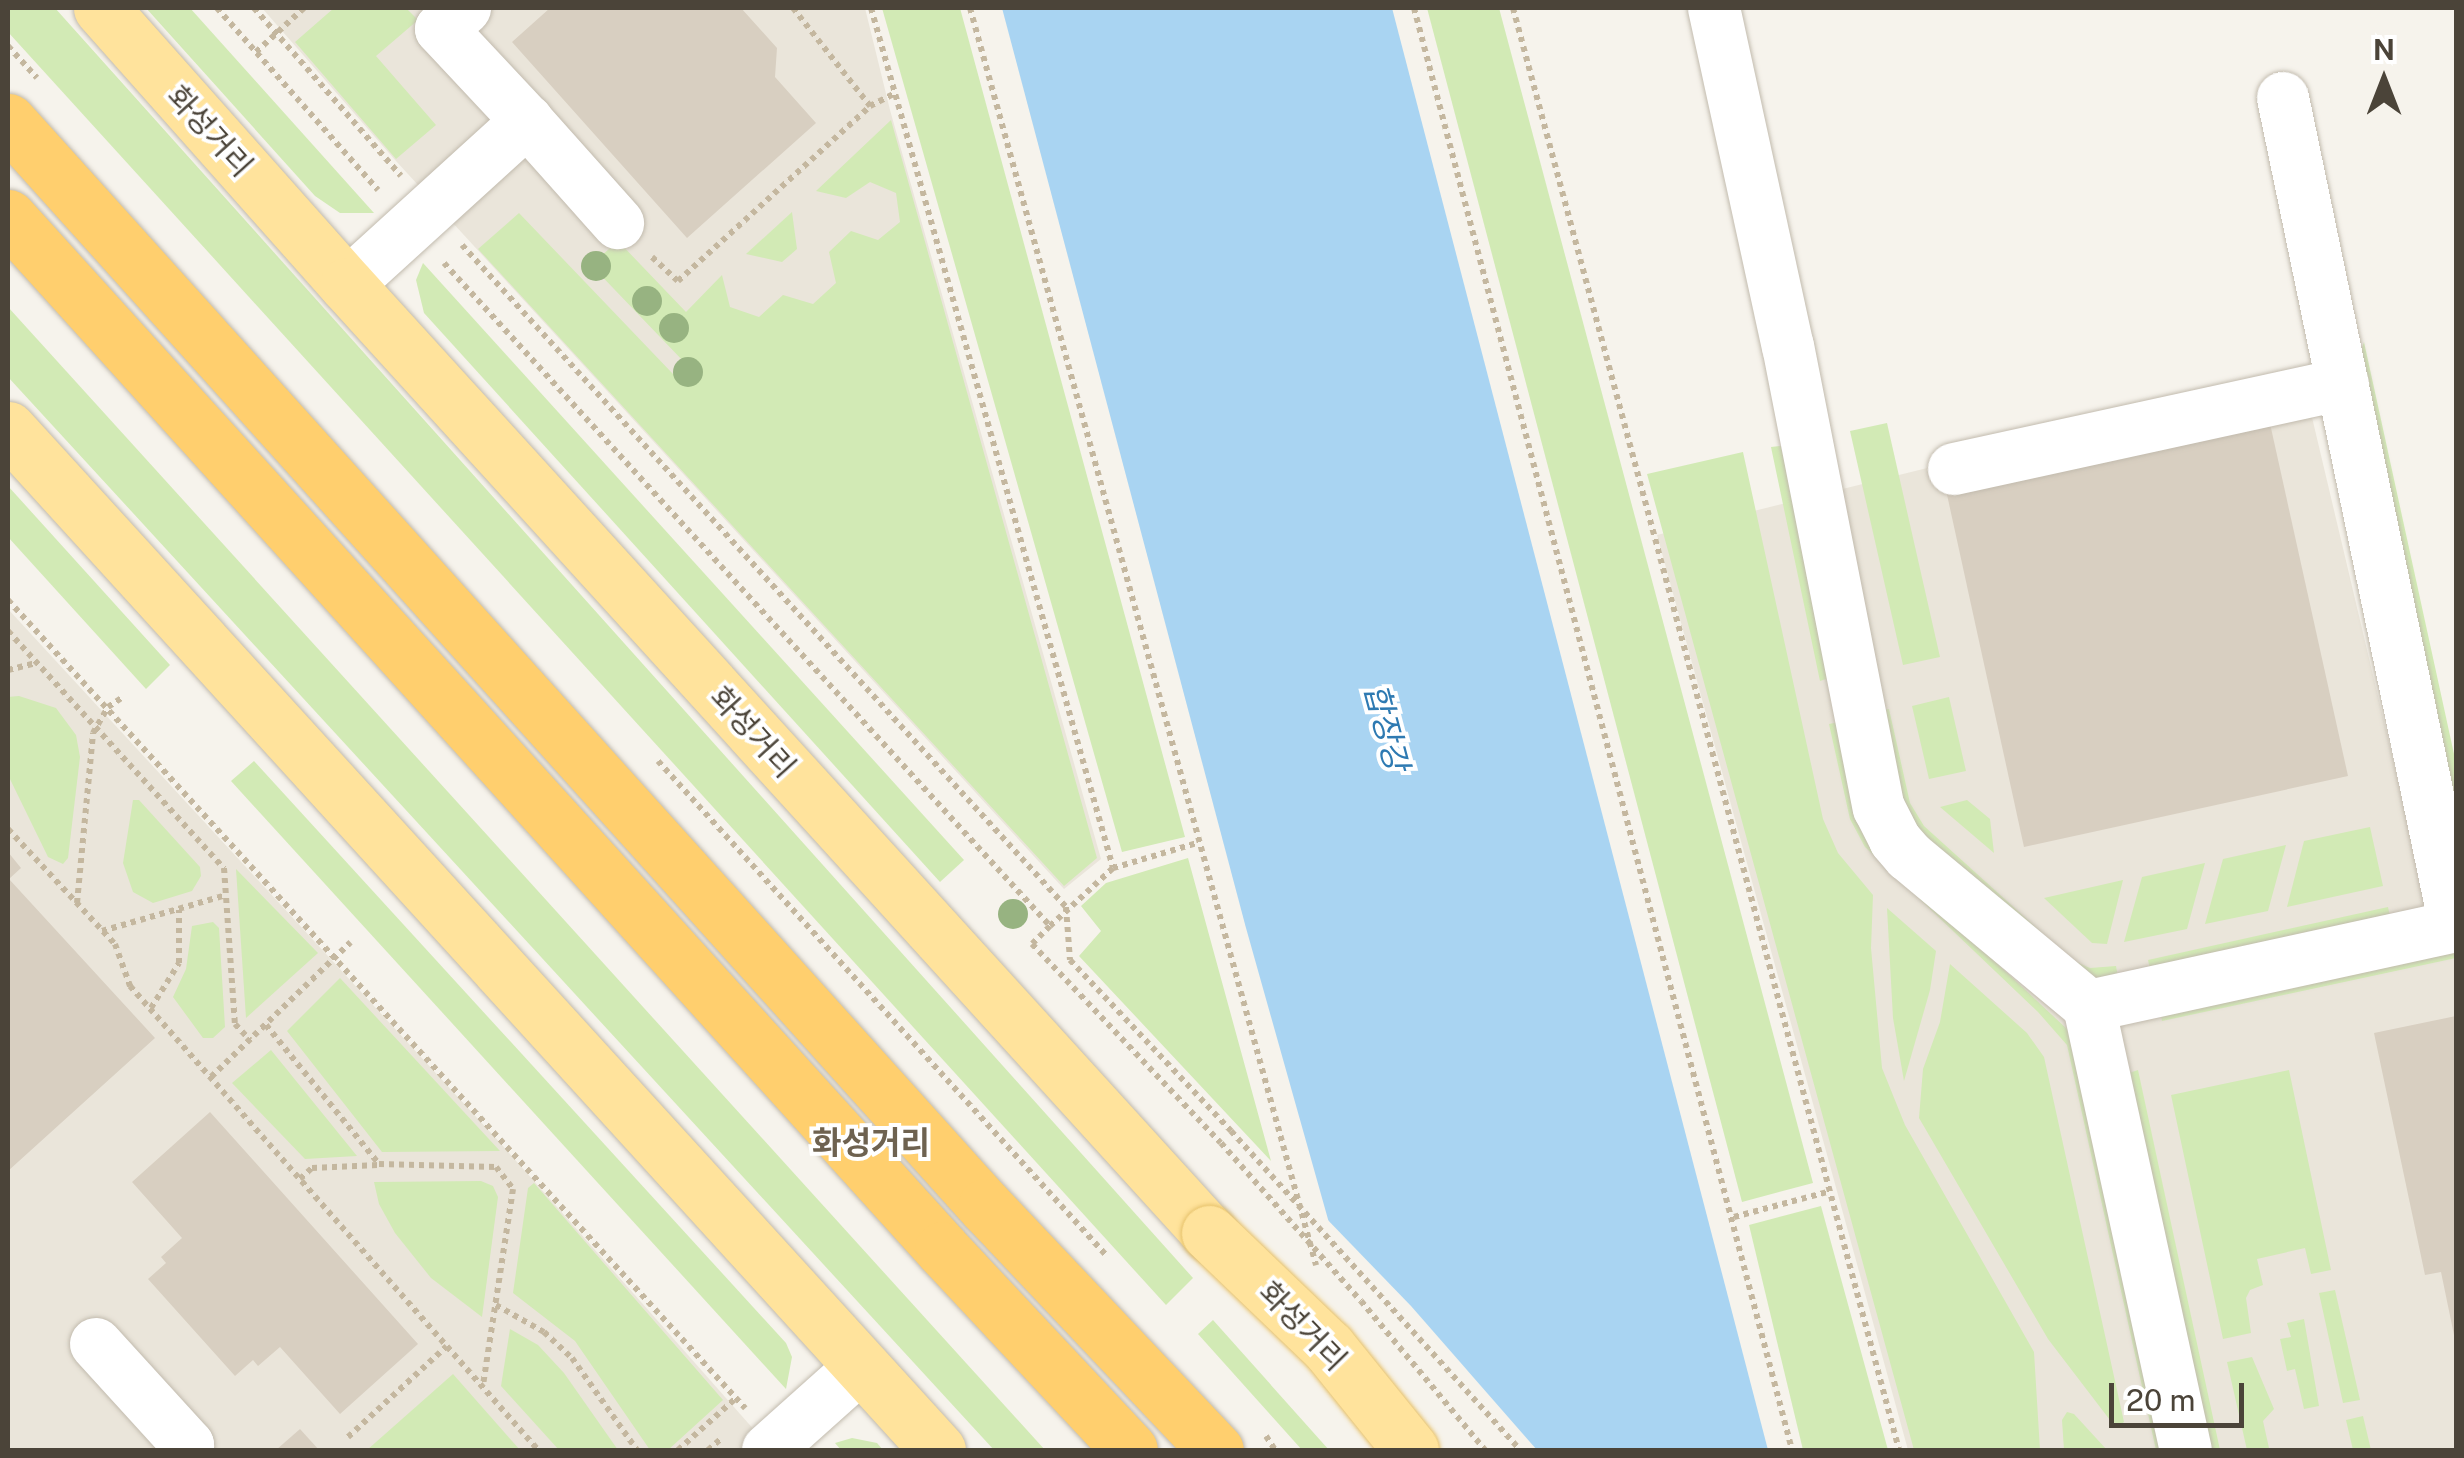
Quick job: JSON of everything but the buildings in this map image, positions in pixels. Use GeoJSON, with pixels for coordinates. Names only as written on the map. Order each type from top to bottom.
{"type":"FeatureCollection","features":[{"type":"Feature","properties":{"kind":"highway"},"geometry":{"type":"LineString","coordinates":[[8,121],[985,1206],[1216,1450]]}},
{"type":"Feature","properties":{"kind":"highway"},"geometry":{"type":"LineString","coordinates":[[8,217],[915,1220],[1130,1450]]}},
{"type":"Feature","properties":{"kind":"main road","name":"화성거리"},"geometry":{"type":"LineString","coordinates":[[101,8],[346,285],[1209,1233],[1328,1347],[1411,1450]]}},
{"type":"Feature","properties":{"kind":"main road"},"geometry":{"type":"LineString","coordinates":[[8,428],[938,1450]]}},
{"type":"Feature","properties":{"kind":"street"},"geometry":{"type":"LineString","coordinates":[[465,8],[440,29],[618,223]]}},
{"type":"Feature","properties":{"kind":"street"},"geometry":{"type":"LineString","coordinates":[[1714,8],[1788,346],[1879,808],[1895,840],[1909,856],[2090,1006],[2186,1450]]}},
{"type":"Feature","properties":{"kind":"street"},"geometry":{"type":"LineString","coordinates":[[2090,1006],[2456,926],[2283,98]]}},
{"type":"Feature","properties":{"kind":"street"},"geometry":{"type":"LineString","coordinates":[[346,285],[527,121]]}},
{"type":"Feature","properties":{"kind":"street"},"geometry":{"type":"LineString","coordinates":[[1954,469],[2342,384]]}},
{"type":"Feature","properties":{"kind":"street"},"geometry":{"type":"LineString","coordinates":[[96,1344],[188,1445],[182,1450]]}},
{"type":"Feature","properties":{"kind":"street"},"geometry":{"type":"LineString","coordinates":[[772,1446],[862,1366]]}},
{"type":"Feature","properties":{"kind":"path"},"geometry":{"type":"LineString","coordinates":[[217,8],[421,219],[1066,908],[1070,960],[1231,1130],[1520,1450]]}},
{"type":"Feature","properties":{"kind":"path"},"geometry":{"type":"LineString","coordinates":[[254,8],[421,219],[1050,926]]}},
{"type":"Feature","properties":{"kind":"path"},"geometry":{"type":"LineString","coordinates":[[256,52],[304,8]]}},
{"type":"Feature","properties":{"kind":"path"},"geometry":{"type":"LineString","coordinates":[[793,8],[870,106]]}},
{"type":"Feature","properties":{"kind":"path"},"geometry":{"type":"LineString","coordinates":[[871,8],[1113,868]]}},
{"type":"Feature","properties":{"kind":"path"},"geometry":{"type":"LineString","coordinates":[[970,8],[1320,1278]]}},
{"type":"Feature","properties":{"kind":"path"},"geometry":{"type":"LineString","coordinates":[[1414,8],[1792,1450]]}},
{"type":"Feature","properties":{"kind":"path"},"geometry":{"type":"LineString","coordinates":[[1513,8],[1899,1450]]}},
{"type":"Feature","properties":{"kind":"path"},"geometry":{"type":"LineString","coordinates":[[618,223],[678,281],[870,106],[895,93]]}},
{"type":"Feature","properties":{"kind":"path"},"geometry":{"type":"LineString","coordinates":[[8,600],[736,1398],[772,1446]]}},
{"type":"Feature","properties":{"kind":"path"},"geometry":{"type":"LineString","coordinates":[[8,632],[224,868],[235,1024],[250,1040]]}},
{"type":"Feature","properties":{"kind":"path"},"geometry":{"type":"LineString","coordinates":[[8,670],[37,663]]}},
{"type":"Feature","properties":{"kind":"path"},"geometry":{"type":"LineString","coordinates":[[77,904],[96,728],[108,707],[124,697]]}},
{"type":"Feature","properties":{"kind":"path"},"geometry":{"type":"LineString","coordinates":[[8,829],[114,944],[130,986],[538,1450]]}},
{"type":"Feature","properties":{"kind":"path"},"geometry":{"type":"LineString","coordinates":[[1198,843],[1113,868],[1032,944],[1221,1142],[1485,1450]]}},
{"type":"Feature","properties":{"kind":"path"},"geometry":{"type":"LineString","coordinates":[[102,931],[226,895]]}},
{"type":"Feature","properties":{"kind":"path"},"geometry":{"type":"LineString","coordinates":[[151,1008],[178,962],[179,910]]}},
{"type":"Feature","properties":{"kind":"path"},"geometry":{"type":"LineString","coordinates":[[211,1077],[351,942]]}},
{"type":"Feature","properties":{"kind":"path"},"geometry":{"type":"LineString","coordinates":[[266,1025],[380,1164]]}},
{"type":"Feature","properties":{"kind":"path"},"geometry":{"type":"LineString","coordinates":[[300,1179],[312,1168],[380,1164],[496,1168],[513,1189],[483,1388]]}},
{"type":"Feature","properties":{"kind":"path"},"geometry":{"type":"LineString","coordinates":[[1734,1217],[1827,1192]]}},
{"type":"Feature","properties":{"kind":"path"},"geometry":{"type":"LineString","coordinates":[[496,1306],[544,1332],[572,1358],[637,1450]]}},
{"type":"Feature","properties":{"kind":"path"},"geometry":{"type":"LineString","coordinates":[[348,1437],[447,1346]]}},
{"type":"Feature","properties":{"kind":"path"},"geometry":{"type":"LineString","coordinates":[[678,1450],[736,1398]]}},
{"type":"Feature","properties":{"kind":"shaded area"},"geometry":{"type":"Polygon","coordinates":[[[262,8],[865,8],[890,110],[1101,859],[1064,889],[396,161],[262,8]]]}},
{"type":"Feature","properties":{"kind":"shaded area"},"geometry":{"type":"Polygon","coordinates":[[[2302,375],[2426,899],[2456,893],[2456,1450],[1908,1450],[1657,535],[2302,375]]]}},
{"type":"Feature","properties":{"kind":"shaded area"},"geometry":{"type":"Polygon","coordinates":[[[8,609],[503,1146],[772,1450],[8,1450],[8,609]]]}},
{"type":"Feature","properties":{"kind":"green space"},"geometry":{"type":"Polygon","coordinates":[[[8,8],[55,8],[1193,1278],[1166,1305],[8,32],[8,8]]]}},
{"type":"Feature","properties":{"kind":"green space"},"geometry":{"type":"Polygon","coordinates":[[[146,8],[190,8],[374,213],[340,213],[315,196],[146,8]]]}},
{"type":"Feature","properties":{"kind":"green space"},"geometry":{"type":"Polygon","coordinates":[[[334,8],[406,8],[418,20],[376,56],[436,125],[396,159],[295,42],[334,8]]]}},
{"type":"Feature","properties":{"kind":"green space"},"geometry":{"type":"Polygon","coordinates":[[[882,8],[960,8],[1185,837],[1122,852],[882,8]]]}},
{"type":"Feature","properties":{"kind":"green space"},"geometry":{"type":"Polygon","coordinates":[[[1427,8],[1499,8],[1813,1183],[1742,1202],[1427,8]]]}},
{"type":"Feature","properties":{"kind":"green space"},"geometry":{"type":"Polygon","coordinates":[[[891,120],[1097,858],[1064,886],[478,249],[519,213],[673,374],[685,363],[591,265],[618,241],[686,312],[722,275],[730,307],[759,317],[783,295],[813,304],[836,283],[829,252],[851,231],[878,240],[900,222],[896,193],[870,182],[846,198],[816,191],[891,120]]]}},
{"type":"Feature","properties":{"kind":"green space"},"geometry":{"type":"Polygon","coordinates":[[[792,212],[797,249],[782,262],[746,254],[792,212]]]}},
{"type":"Feature","properties":{"kind":"green space"},"geometry":{"type":"Polygon","coordinates":[[[423,263],[964,860],[940,882],[424,313],[416,280],[423,263]]]}},
{"type":"Feature","properties":{"kind":"green space"},"geometry":{"type":"Polygon","coordinates":[[[8,307],[1045,1450],[994,1450],[8,377],[8,307]]]}},
{"type":"Feature","properties":{"kind":"green space"},"geometry":{"type":"Polygon","coordinates":[[[2364,342],[2456,763],[2456,810],[2361,351],[2364,342]]]}},
{"type":"Feature","properties":{"kind":"green space"},"geometry":{"type":"Polygon","coordinates":[[[1887,423],[1940,657],[1903,665],[1850,431],[1887,423]]]}},
{"type":"Feature","properties":{"kind":"green space"},"geometry":{"type":"Polygon","coordinates":[[[1781,446],[1829,678],[1820,681],[1771,447],[1781,446]]]}},
{"type":"Feature","properties":{"kind":"green space"},"geometry":{"type":"Polygon","coordinates":[[[1743,452],[1823,819],[1838,853],[1873,895],[1871,948],[1882,1068],[1905,1125],[2034,1352],[2040,1450],[1914,1450],[1647,474],[1743,452]]]}},
{"type":"Feature","properties":{"kind":"green space"},"geometry":{"type":"Polygon","coordinates":[[[8,486],[170,665],[146,689],[8,537],[8,486]]]}},
{"type":"Feature","properties":{"kind":"green space"},"geometry":{"type":"Polygon","coordinates":[[[19,696],[56,708],[76,735],[80,757],[68,858],[63,864],[48,857],[8,775],[8,697],[19,696]]]}},
{"type":"Feature","properties":{"kind":"green space"},"geometry":{"type":"Polygon","coordinates":[[[1949,697],[1966,771],[1929,779],[1912,706],[1949,697]]]}},
{"type":"Feature","properties":{"kind":"green space"},"geometry":{"type":"Polygon","coordinates":[[[1889,709],[1910,803],[1924,826],[2072,960],[2090,968],[2116,966],[2118,977],[2088,978],[1930,844],[1905,816],[1880,710],[1889,709]]]}},
{"type":"Feature","properties":{"kind":"green space"},"geometry":{"type":"Polygon","coordinates":[[[1839,722],[1890,863],[2068,1030],[2166,1450],[2156,1450],[2067,1045],[2038,1012],[1865,847],[1850,819],[1829,724],[1839,722]]]}},
{"type":"Feature","properties":{"kind":"green space"},"geometry":{"type":"Polygon","coordinates":[[[254,761],[786,1343],[792,1357],[786,1389],[231,781],[254,761]]]}},
{"type":"Feature","properties":{"kind":"green space"},"geometry":{"type":"Polygon","coordinates":[[[133,800],[139,800],[200,867],[201,876],[192,891],[153,903],[133,892],[123,863],[133,800]]]}},
{"type":"Feature","properties":{"kind":"green space"},"geometry":{"type":"Polygon","coordinates":[[[1967,800],[1990,819],[1994,853],[1940,807],[1967,800]]]}},
{"type":"Feature","properties":{"kind":"green space"},"geometry":{"type":"Polygon","coordinates":[[[2370,827],[2383,886],[2287,907],[2304,841],[2370,827]]]}},
{"type":"Feature","properties":{"kind":"green space"},"geometry":{"type":"Polygon","coordinates":[[[2286,845],[2268,911],[2205,924],[2223,859],[2286,845]]]}},
{"type":"Feature","properties":{"kind":"green space"},"geometry":{"type":"Polygon","coordinates":[[[1188,858],[1271,1161],[1079,956],[1101,931],[1081,906],[1106,883],[1188,858]]]}},
{"type":"Feature","properties":{"kind":"green space"},"geometry":{"type":"Polygon","coordinates":[[[2205,863],[2187,929],[2124,942],[2142,877],[2205,863]]]}},
{"type":"Feature","properties":{"kind":"green space"},"geometry":{"type":"Polygon","coordinates":[[[236,869],[318,953],[246,1018],[236,869]]]}},
{"type":"Feature","properties":{"kind":"green space"},"geometry":{"type":"Polygon","coordinates":[[[2123,880],[2107,944],[2092,943],[2044,898],[2123,880]]]}},
{"type":"Feature","properties":{"kind":"green space"},"geometry":{"type":"Polygon","coordinates":[[[2388,907],[2390,917],[2150,969],[2148,960],[2388,907]]]}},
{"type":"Feature","properties":{"kind":"green space"},"geometry":{"type":"Polygon","coordinates":[[[1887,908],[1936,951],[1930,990],[1904,1081],[1893,1018],[1887,908]]]}},
{"type":"Feature","properties":{"kind":"green space"},"geometry":{"type":"Polygon","coordinates":[[[213,922],[219,928],[225,1027],[213,1038],[203,1038],[173,997],[186,969],[192,926],[213,922]]]}},
{"type":"Feature","properties":{"kind":"green space"},"geometry":{"type":"Polygon","coordinates":[[[2456,945],[2456,958],[2162,1021],[2160,1009],[2456,945]]]}},
{"type":"Feature","properties":{"kind":"green space"},"geometry":{"type":"Polygon","coordinates":[[[1950,964],[2027,1033],[2044,1057],[2124,1422],[2116,1428],[2048,1339],[1919,1118],[1923,1069],[1940,1022],[1950,964]]]}},
{"type":"Feature","properties":{"kind":"green space"},"geometry":{"type":"Polygon","coordinates":[[[340,978],[500,1151],[382,1152],[287,1031],[340,978]]]}},
{"type":"Feature","properties":{"kind":"green space"},"geometry":{"type":"Polygon","coordinates":[[[271,1050],[357,1156],[305,1159],[232,1083],[271,1050]]]}},
{"type":"Feature","properties":{"kind":"green space"},"geometry":{"type":"Polygon","coordinates":[[[2138,1070],[2220,1450],[2211,1450],[2129,1073],[2138,1070]]]}},
{"type":"Feature","properties":{"kind":"green space"},"geometry":{"type":"Polygon","coordinates":[[[2289,1070],[2331,1270],[2311,1274],[2305,1248],[2257,1259],[2263,1285],[2250,1290],[2246,1298],[2251,1333],[2223,1339],[2171,1095],[2289,1070]]]}},
{"type":"Feature","properties":{"kind":"green space"},"geometry":{"type":"Polygon","coordinates":[[[481,1181],[493,1186],[498,1197],[482,1317],[431,1278],[395,1233],[379,1204],[374,1182],[481,1181]]]}},
{"type":"Feature","properties":{"kind":"green space"},"geometry":{"type":"Polygon","coordinates":[[[534,1183],[723,1400],[668,1450],[650,1450],[575,1341],[513,1293],[528,1188],[534,1183]]]}},
{"type":"Feature","properties":{"kind":"green space"},"geometry":{"type":"Polygon","coordinates":[[[1821,1206],[1888,1450],[1803,1450],[1749,1225],[1821,1206]]]}},
{"type":"Feature","properties":{"kind":"green space"},"geometry":{"type":"Polygon","coordinates":[[[2335,1290],[2360,1400],[2343,1403],[2319,1293],[2335,1290]]]}},
{"type":"Feature","properties":{"kind":"green space"},"geometry":{"type":"Polygon","coordinates":[[[2304,1319],[2319,1406],[2304,1409],[2295,1369],[2287,1371],[2280,1339],[2291,1337],[2287,1323],[2304,1319]]]}},
{"type":"Feature","properties":{"kind":"green space"},"geometry":{"type":"Polygon","coordinates":[[[1213,1320],[1329,1450],[1302,1450],[1198,1334],[1213,1320]]]}},
{"type":"Feature","properties":{"kind":"green space"},"geometry":{"type":"Polygon","coordinates":[[[510,1329],[538,1345],[564,1373],[618,1450],[559,1450],[501,1386],[510,1329]]]}},
{"type":"Feature","properties":{"kind":"green space"},"geometry":{"type":"Polygon","coordinates":[[[2252,1357],[2274,1409],[2263,1421],[2269,1448],[2247,1450],[2227,1362],[2252,1357]]]}},
{"type":"Feature","properties":{"kind":"green space"},"geometry":{"type":"Polygon","coordinates":[[[453,1374],[520,1450],[367,1450],[453,1374]]]}},
{"type":"Feature","properties":{"kind":"green space"},"geometry":{"type":"Polygon","coordinates":[[[2067,1412],[2074,1414],[2107,1450],[2064,1450],[2062,1420],[2067,1412]]]}},
{"type":"Feature","properties":{"kind":"green space"},"geometry":{"type":"Polygon","coordinates":[[[2363,1416],[2371,1450],[2353,1450],[2346,1420],[2363,1416]]]}},
{"type":"Feature","properties":{"kind":"green space"},"geometry":{"type":"Polygon","coordinates":[[[852,1438],[877,1443],[883,1450],[841,1450],[835,1443],[852,1438]]]}},
{"type":"Feature","properties":{"kind":"water","name":"합장강"},"geometry":{"type":"Polygon","coordinates":[[[1002,8],[1392,8],[1768,1450],[1393,1450],[1246,928],[1002,8]]]}},
{"type":"Feature","properties":{"kind":"pier"},"geometry":{"type":"Polygon","coordinates":[[[1322,1214],[1411,1306],[1537,1450],[1388,1450],[1322,1214]]]}},
{"type":"Feature","properties":{"kind":"district","name":"화성거리"},"geometry":{"type":"Point","coordinates":[871,1143]}}]}
